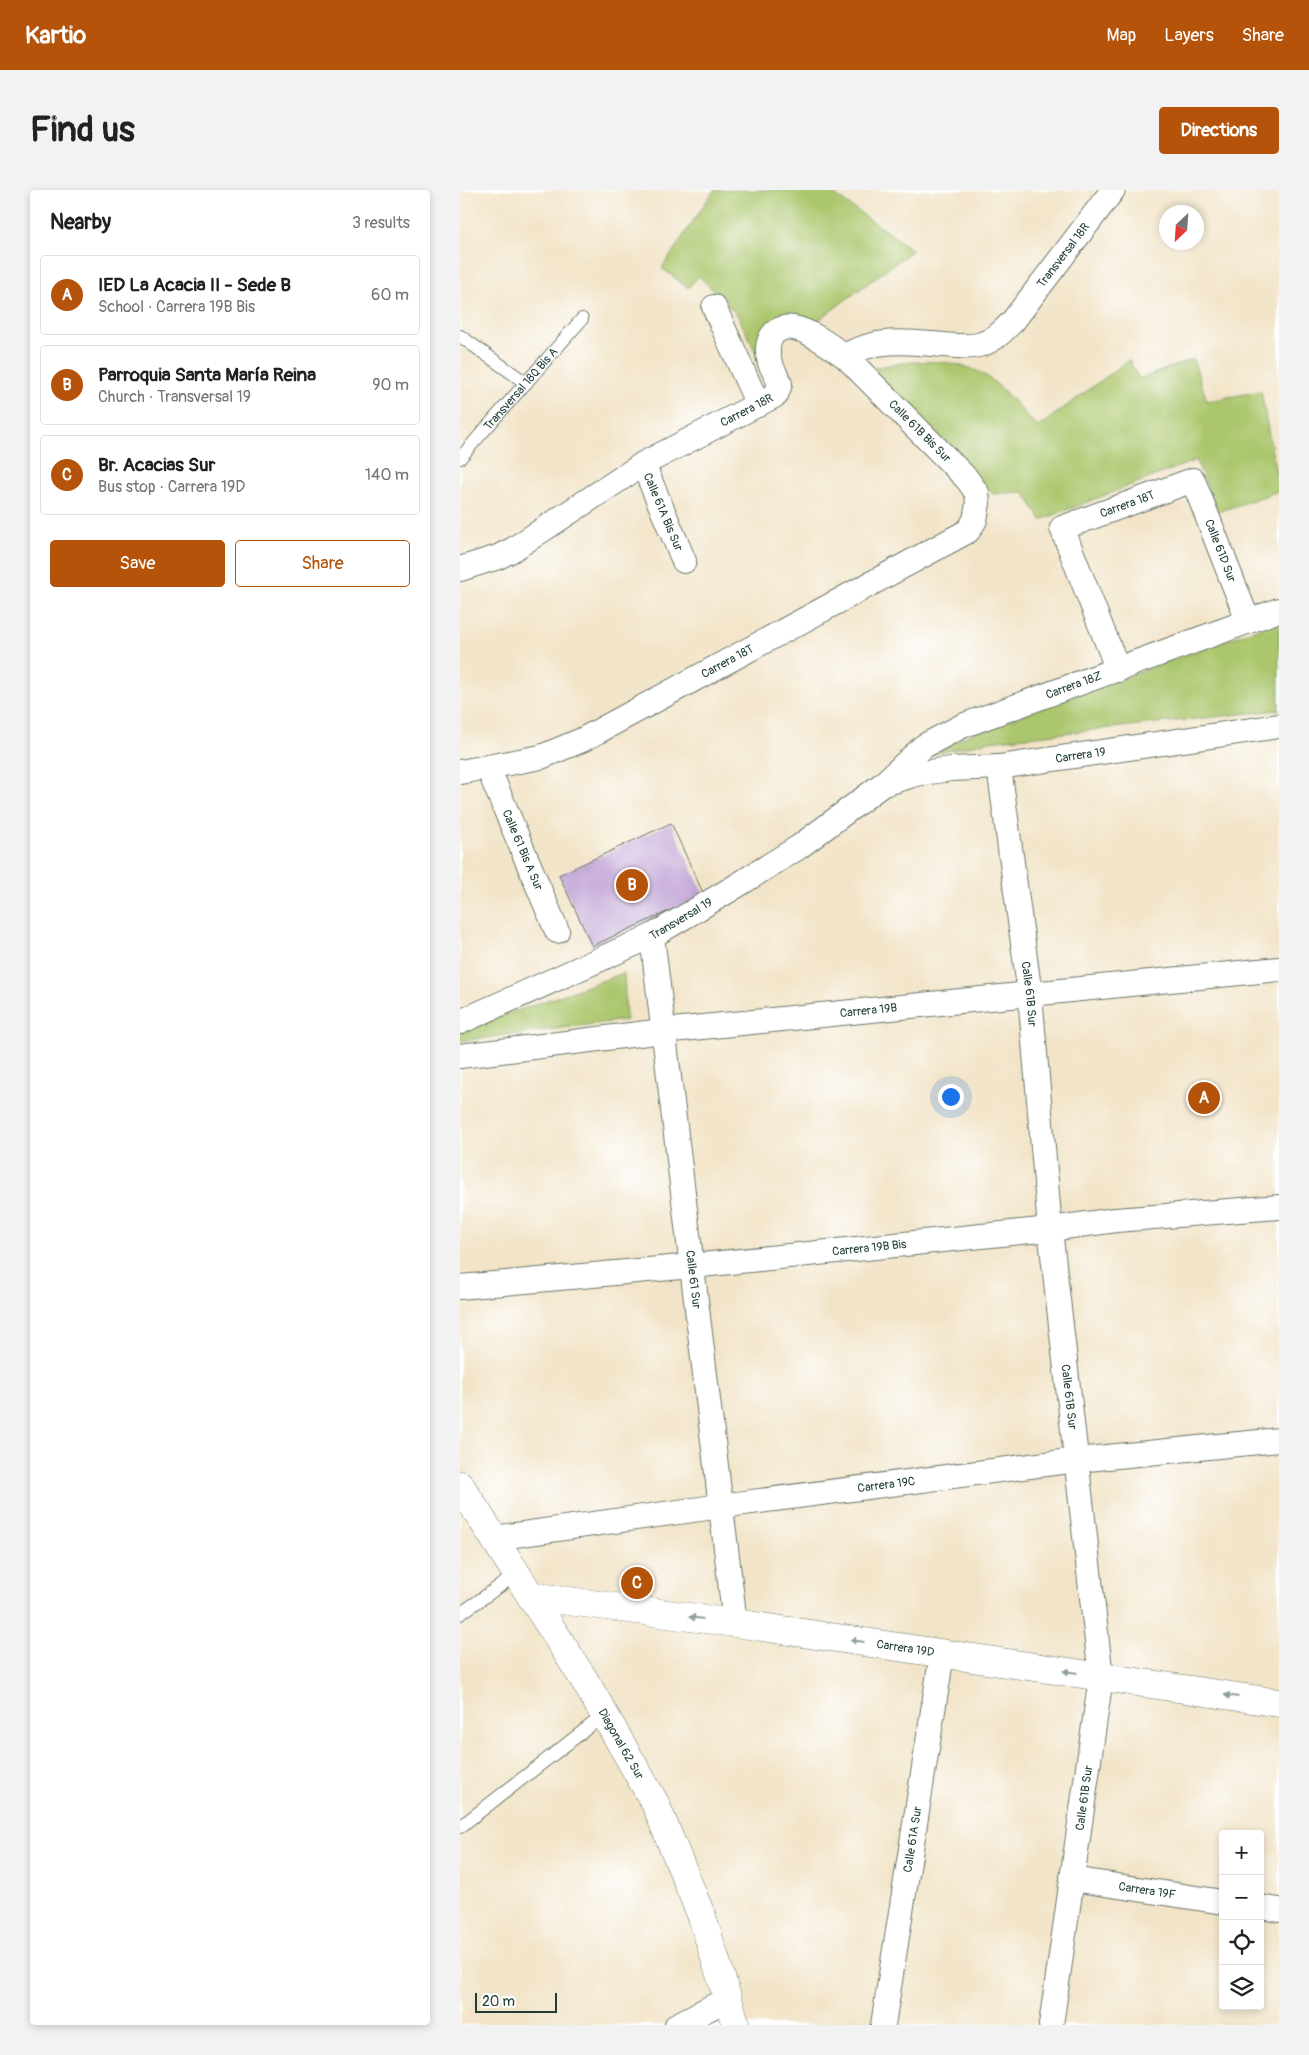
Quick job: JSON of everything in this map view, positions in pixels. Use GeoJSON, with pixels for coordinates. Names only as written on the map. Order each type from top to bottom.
{"type":"FeatureCollection","features":[{"type":"Feature","properties":{"kind":"street","name":"Transversal 18R"},"geometry":{"type":"LineString","coordinates":[[845,356],[864,346],[892,341],[965,347],[982,344],[997,336],[1013,321],[1113,190]]}},
{"type":"Feature","properties":{"kind":"street"},"geometry":{"type":"LineString","coordinates":[[714,307],[758,405]]}},
{"type":"Feature","properties":{"kind":"street","name":"Carrera 18R"},"geometry":{"type":"LineString","coordinates":[[460,569],[498,557],[512,550],[643,464],[776,394],[780,384],[770,363],[769,340],[775,332],[784,327],[808,333],[845,356]]}},
{"type":"Feature","properties":{"kind":"street","name":"Calle 61B Bis Sur"},"geometry":{"type":"LineString","coordinates":[[845,356],[967,479],[977,493],[977,515]]}},
{"type":"Feature","properties":{"kind":"street","name":"Calle 61A Bis Sur"},"geometry":{"type":"LineString","coordinates":[[643,464],[684,561]]}},
{"type":"Feature","properties":{"kind":"street","name":"Carrera 18T"},"geometry":{"type":"LineString","coordinates":[[1118,670],[1062,528],[1192,480]]}},
{"type":"Feature","properties":{"kind":"street","name":"Calle 61D Sur"},"geometry":{"type":"LineString","coordinates":[[1192,480],[1248,622]]}},
{"type":"Feature","properties":{"kind":"street","name":"Carrera 18T"},"geometry":{"type":"LineString","coordinates":[[460,772],[541,757],[582,740],[963,535],[972,526],[977,515]]}},
{"type":"Feature","properties":{"kind":"street","name":"Carrera 18Z"},"geometry":{"type":"LineString","coordinates":[[883,784],[924,746],[962,726],[1279,610]]}},
{"type":"Feature","properties":{"kind":"street","name":"Carrera 19"},"geometry":{"type":"LineString","coordinates":[[883,784],[916,774],[950,769],[999,767],[1279,726]]}},
{"type":"Feature","properties":{"kind":"street","name":"Calle 61B Sur"},"geometry":{"type":"LineString","coordinates":[[999,767],[1030,995],[1050,1230],[1102,1677],[1051,2025]]}},
{"type":"Feature","properties":{"kind":"street","name":"Calle 61 Bis A Sur"},"geometry":{"type":"LineString","coordinates":[[488,768],[557,931]]}},
{"type":"Feature","properties":{"kind":"street","name":"Transversal 19"},"geometry":{"type":"LineString","coordinates":[[460,1022],[652,936],[799,847],[883,784]]}},
{"type":"Feature","properties":{"kind":"street","name":"Calle 61 Sur"},"geometry":{"type":"LineString","coordinates":[[652,936],[735,1624]]}},
{"type":"Feature","properties":{"kind":"street","name":"Carrera 19B"},"geometry":{"type":"LineString","coordinates":[[460,1056],[663,1031],[1279,969]]}},
{"type":"Feature","properties":{"kind":"street","name":"Carrera 19B Bis"},"geometry":{"type":"LineString","coordinates":[[460,1287],[1050,1230],[1116,1220],[1279,1207]]}},
{"type":"Feature","properties":{"kind":"street","name":"Carrera 19C"},"geometry":{"type":"LineString","coordinates":[[494,1538],[721,1506],[1077,1460],[1279,1440]]}},
{"type":"Feature","properties":{"kind":"street","name":"Diagonal 62 Sur"},"geometry":{"type":"LineString","coordinates":[[460,1485],[604,1715],[655,1803],[702,1917],[736,2025]]}},
{"type":"Feature","properties":{"kind":"street","name":"Carrera 19D"},"geometry":{"type":"LineString","coordinates":[[524,1585],[735,1624],[1279,1703]]}},
{"type":"Feature","properties":{"kind":"street","name":"Calle 61A Sur"},"geometry":{"type":"LineString","coordinates":[[883,2025],[942,1654]]}},
{"type":"Feature","properties":{"kind":"street","name":"Carrera 19F"},"geometry":{"type":"LineString","coordinates":[[1072,1879],[1219,1901]]}},
{"type":"Feature","properties":{"kind":"street"},"geometry":{"type":"LineString","coordinates":[[1264,1908],[1279,1910]]}},
{"type":"Feature","properties":{"kind":"street"},"geometry":{"type":"LineString","coordinates":[[677,2025],[728,1998]]}},
{"type":"Feature","properties":{"kind":"lane","name":"Transversal 18Q Bis A"},"geometry":{"type":"LineString","coordinates":[[463,450],[582,320]]}},
{"type":"Feature","properties":{"kind":"lane"},"geometry":{"type":"LineString","coordinates":[[460,336],[526,383]]}},
{"type":"Feature","properties":{"kind":"lane"},"geometry":{"type":"LineString","coordinates":[[460,1614],[524,1585]]}},
{"type":"Feature","properties":{"kind":"lane"},"geometry":{"type":"LineString","coordinates":[[460,1828],[604,1715]]}},
{"type":"Feature","properties":{"kind":"green space"},"geometry":{"type":"Polygon","coordinates":[[[714,190],[828,190],[913,250],[817,321],[797,316],[781,318],[759,359],[738,316],[699,276],[688,288],[662,268],[714,190]]]}},
{"type":"Feature","properties":{"kind":"green space"},"geometry":{"type":"Polygon","coordinates":[[[1193,359],[1207,401],[1261,391],[1279,491],[1218,512],[1196,460],[1041,520],[1024,492],[993,494],[870,369],[915,362],[947,363],[962,366],[976,371],[996,383],[1038,427],[1129,360],[1139,379],[1193,359]]]}},
{"type":"Feature","properties":{"kind":"green space"},"geometry":{"type":"Polygon","coordinates":[[[1279,621],[1279,710],[990,741],[930,755],[968,735],[1279,621]]]}},
{"type":"Feature","properties":{"kind":"green space"},"geometry":{"type":"Polygon","coordinates":[[[624,973],[626,1020],[460,1041],[460,1031],[624,973]]]}},
{"type":"Feature","properties":{"kind":"building"},"geometry":{"type":"Polygon","coordinates":[[[671,823],[704,895],[592,946],[559,875],[671,823]]]}},
{"type":"Feature","properties":{"kind":"place","name":"Parroquia Santa María Reina"},"geometry":{"type":"Point","coordinates":[632,885]}},
{"type":"Feature","properties":{"kind":"place","name":"IED La Acacia II - Sede B"},"geometry":{"type":"Point","coordinates":[1204,1098]}},
{"type":"Feature","properties":{"kind":"place","name":"Br. Acacias Sur"},"geometry":{"type":"Point","coordinates":[637,1583]}}]}
